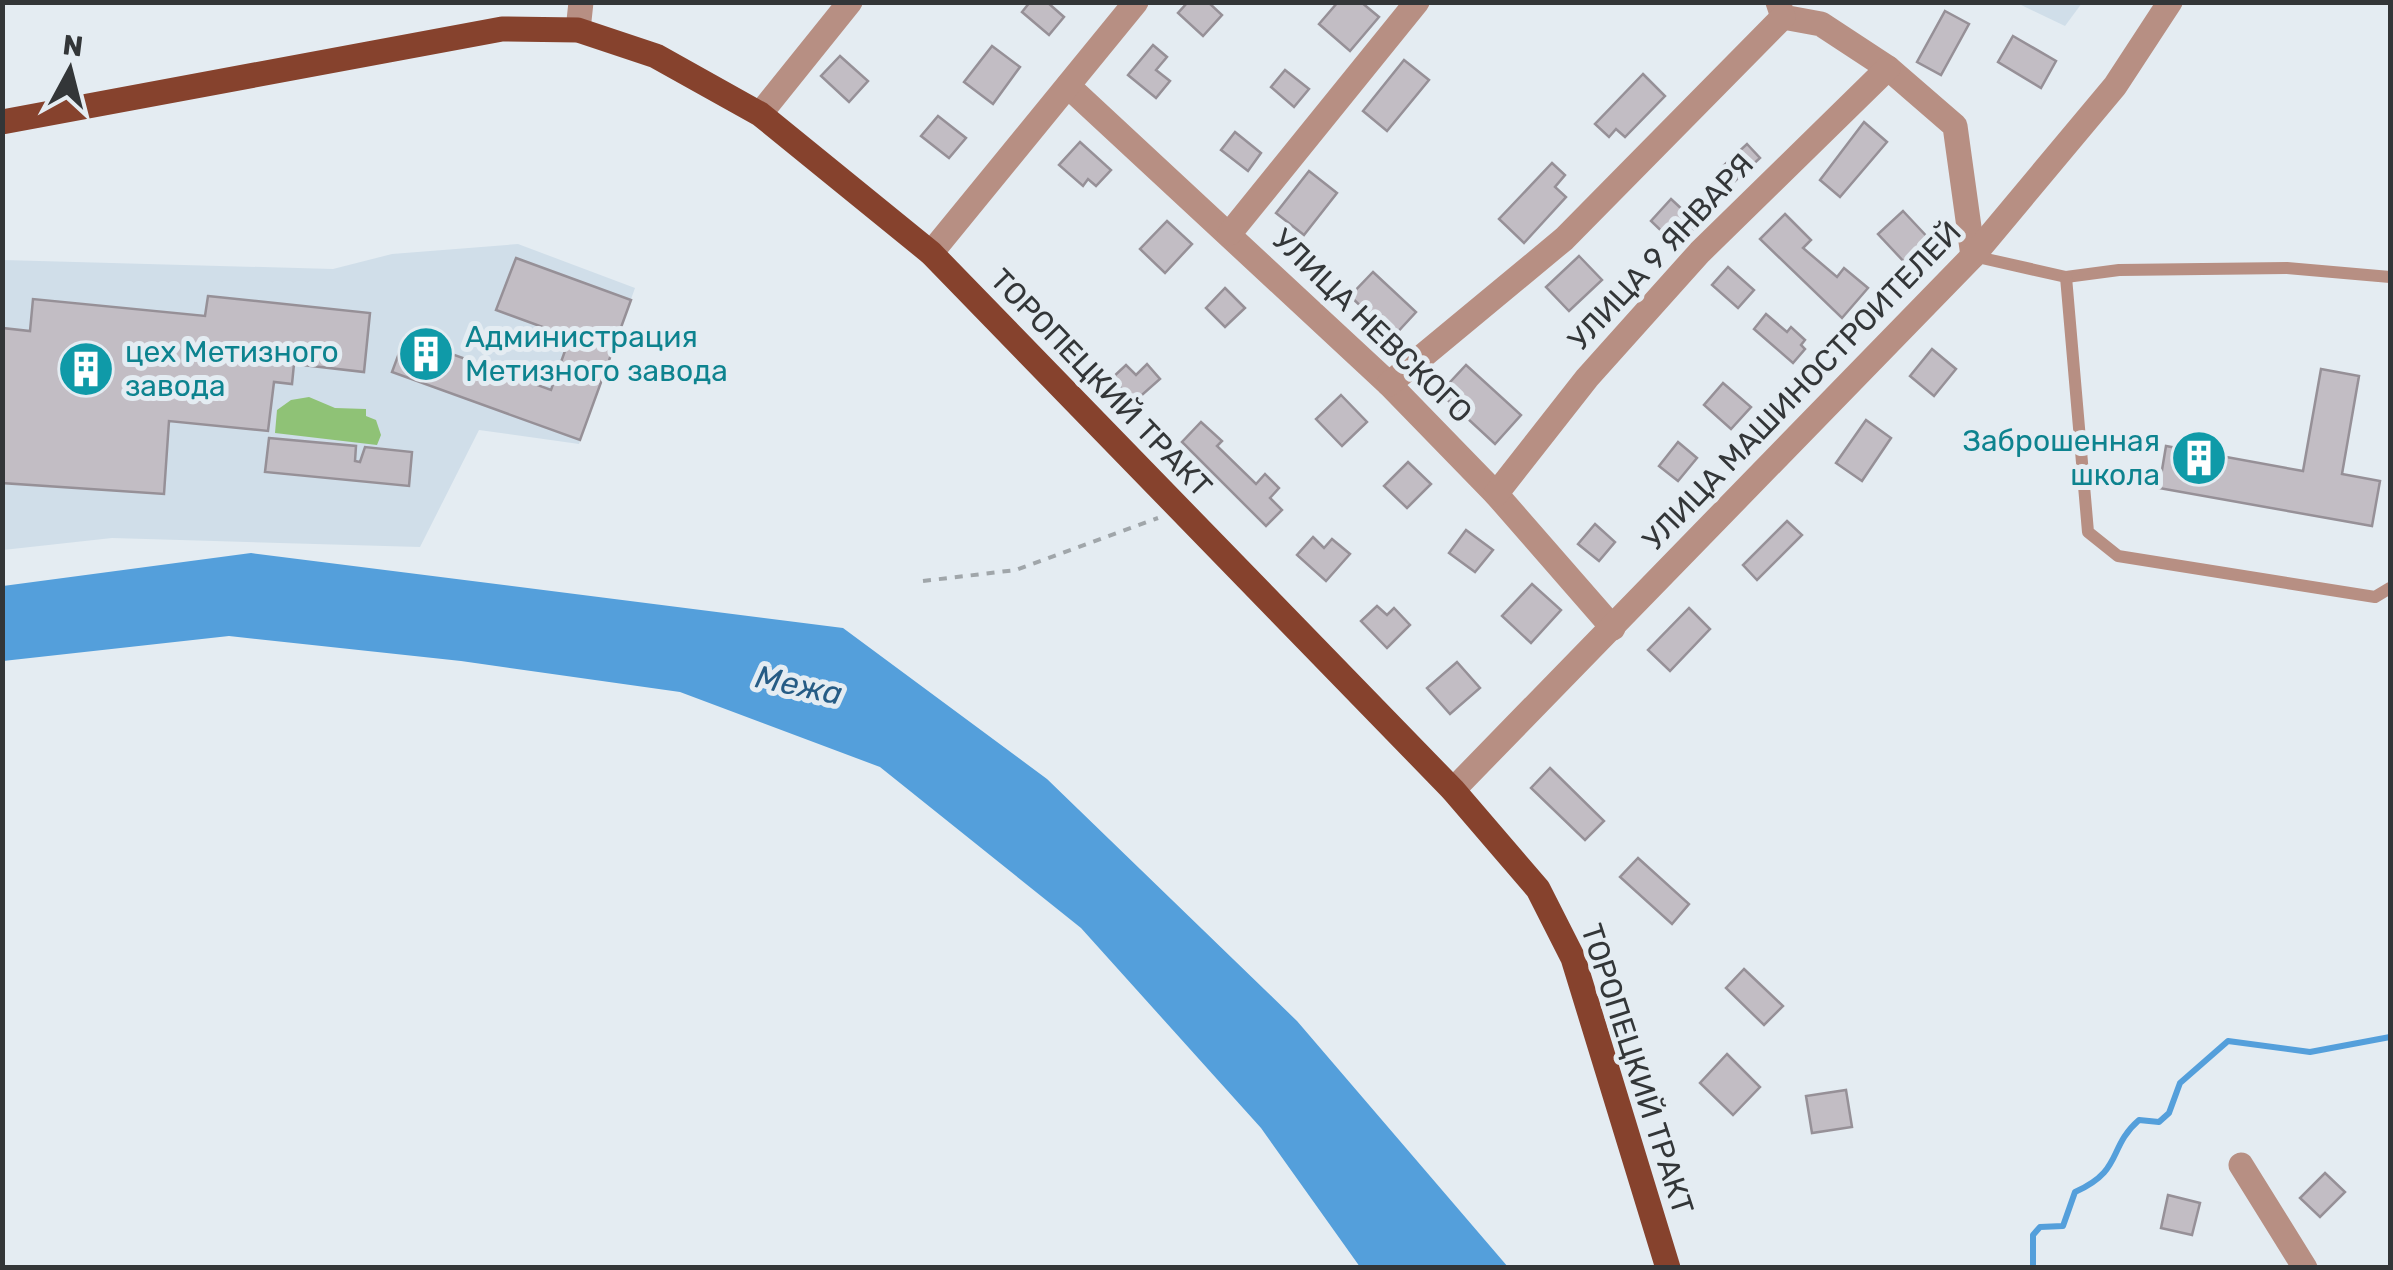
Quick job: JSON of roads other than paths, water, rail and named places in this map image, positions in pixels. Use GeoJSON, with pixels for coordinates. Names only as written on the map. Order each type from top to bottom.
{"type":"FeatureCollection","features":[{"type":"Feature","properties":{"kind":"main road","name":"ТОРОПЕЦКИЙ ТРАКТ"},"geometry":{"type":"LineString","coordinates":[[2,122],[502,29],[578,30],[656,56],[760,114],[931,253],[1453,790],[1538,890],[1573,958],[1668,1268]]}},
{"type":"Feature","properties":{"kind":"street"},"geometry":{"type":"LineString","coordinates":[[578,30],[581,2]]}},
{"type":"Feature","properties":{"kind":"street"},"geometry":{"type":"LineString","coordinates":[[760,114],[850,2]]}},
{"type":"Feature","properties":{"kind":"street"},"geometry":{"type":"LineString","coordinates":[[931,253],[1136,2]]}},
{"type":"Feature","properties":{"kind":"street"},"geometry":{"type":"LineString","coordinates":[[1230,233],[1417,2]]}},
{"type":"Feature","properties":{"kind":"street","name":"УЛИЦА МАШИНОСТРОИТЕЛЕЙ"},"geometry":{"type":"LineString","coordinates":[[1453,790],[1973,256],[2115,86],[2170,2]]}},
{"type":"Feature","properties":{"kind":"street"},"geometry":{"type":"LineString","coordinates":[[1389,384],[1564,239],[1780,10],[1820,24],[1888,68],[1955,126],[1973,256]]}},
{"type":"Feature","properties":{"kind":"street","name":"УЛИЦА 9 ЯНВАРЯ"},"geometry":{"type":"LineString","coordinates":[[1496,494],[1587,378],[1700,252],[1888,68]]}},
{"type":"Feature","properties":{"kind":"street","name":"УЛИЦА НЕВСКОГО"},"geometry":{"type":"LineString","coordinates":[[1068,86],[1389,384],[1496,494],[1613,628]]}},
{"type":"Feature","properties":{"kind":"street"},"geometry":{"type":"LineString","coordinates":[[2242,1165],[2305,1268]]}},
{"type":"Feature","properties":{"kind":"lane"},"geometry":{"type":"LineString","coordinates":[[1973,256],[2066,277],[2119,270],[2286,268],[2390,277]]}},
{"type":"Feature","properties":{"kind":"lane"},"geometry":{"type":"LineString","coordinates":[[2066,277],[2088,532],[2118,556],[2374,598],[2390,588]]}},
{"type":"Feature","properties":{"kind":"water","name":"Межа"},"geometry":{"type":"Polygon","coordinates":[[[251,553],[843,628],[1047,779],[1297,1021],[1508,1267],[1360,1267],[1261,1128],[1081,928],[880,767],[680,692],[461,661],[229,636],[3,661],[3,586],[251,553]]]}},
{"type":"Feature","properties":{"kind":"waterway"},"geometry":{"type":"LineString","coordinates":[[2033,1268],[2033,1235],[2040,1227],[2063,1226],[2075,1192],[2091,1184],[2108,1167],[2129,1130],[2139,1120],[2159,1122],[2169,1113],[2180,1083],[2228,1041],[2310,1052],[2390,1037]]}},
{"type":"Feature","properties":{"kind":"place","name":"Администрация Метизного завода"},"geometry":{"type":"Point","coordinates":[426,354]}},
{"type":"Feature","properties":{"kind":"place","name":"цех Метизного завода"},"geometry":{"type":"Point","coordinates":[86,369]}},
{"type":"Feature","properties":{"kind":"place","name":"Заброшенная школа"},"geometry":{"type":"Point","coordinates":[2199,458]}}]}
